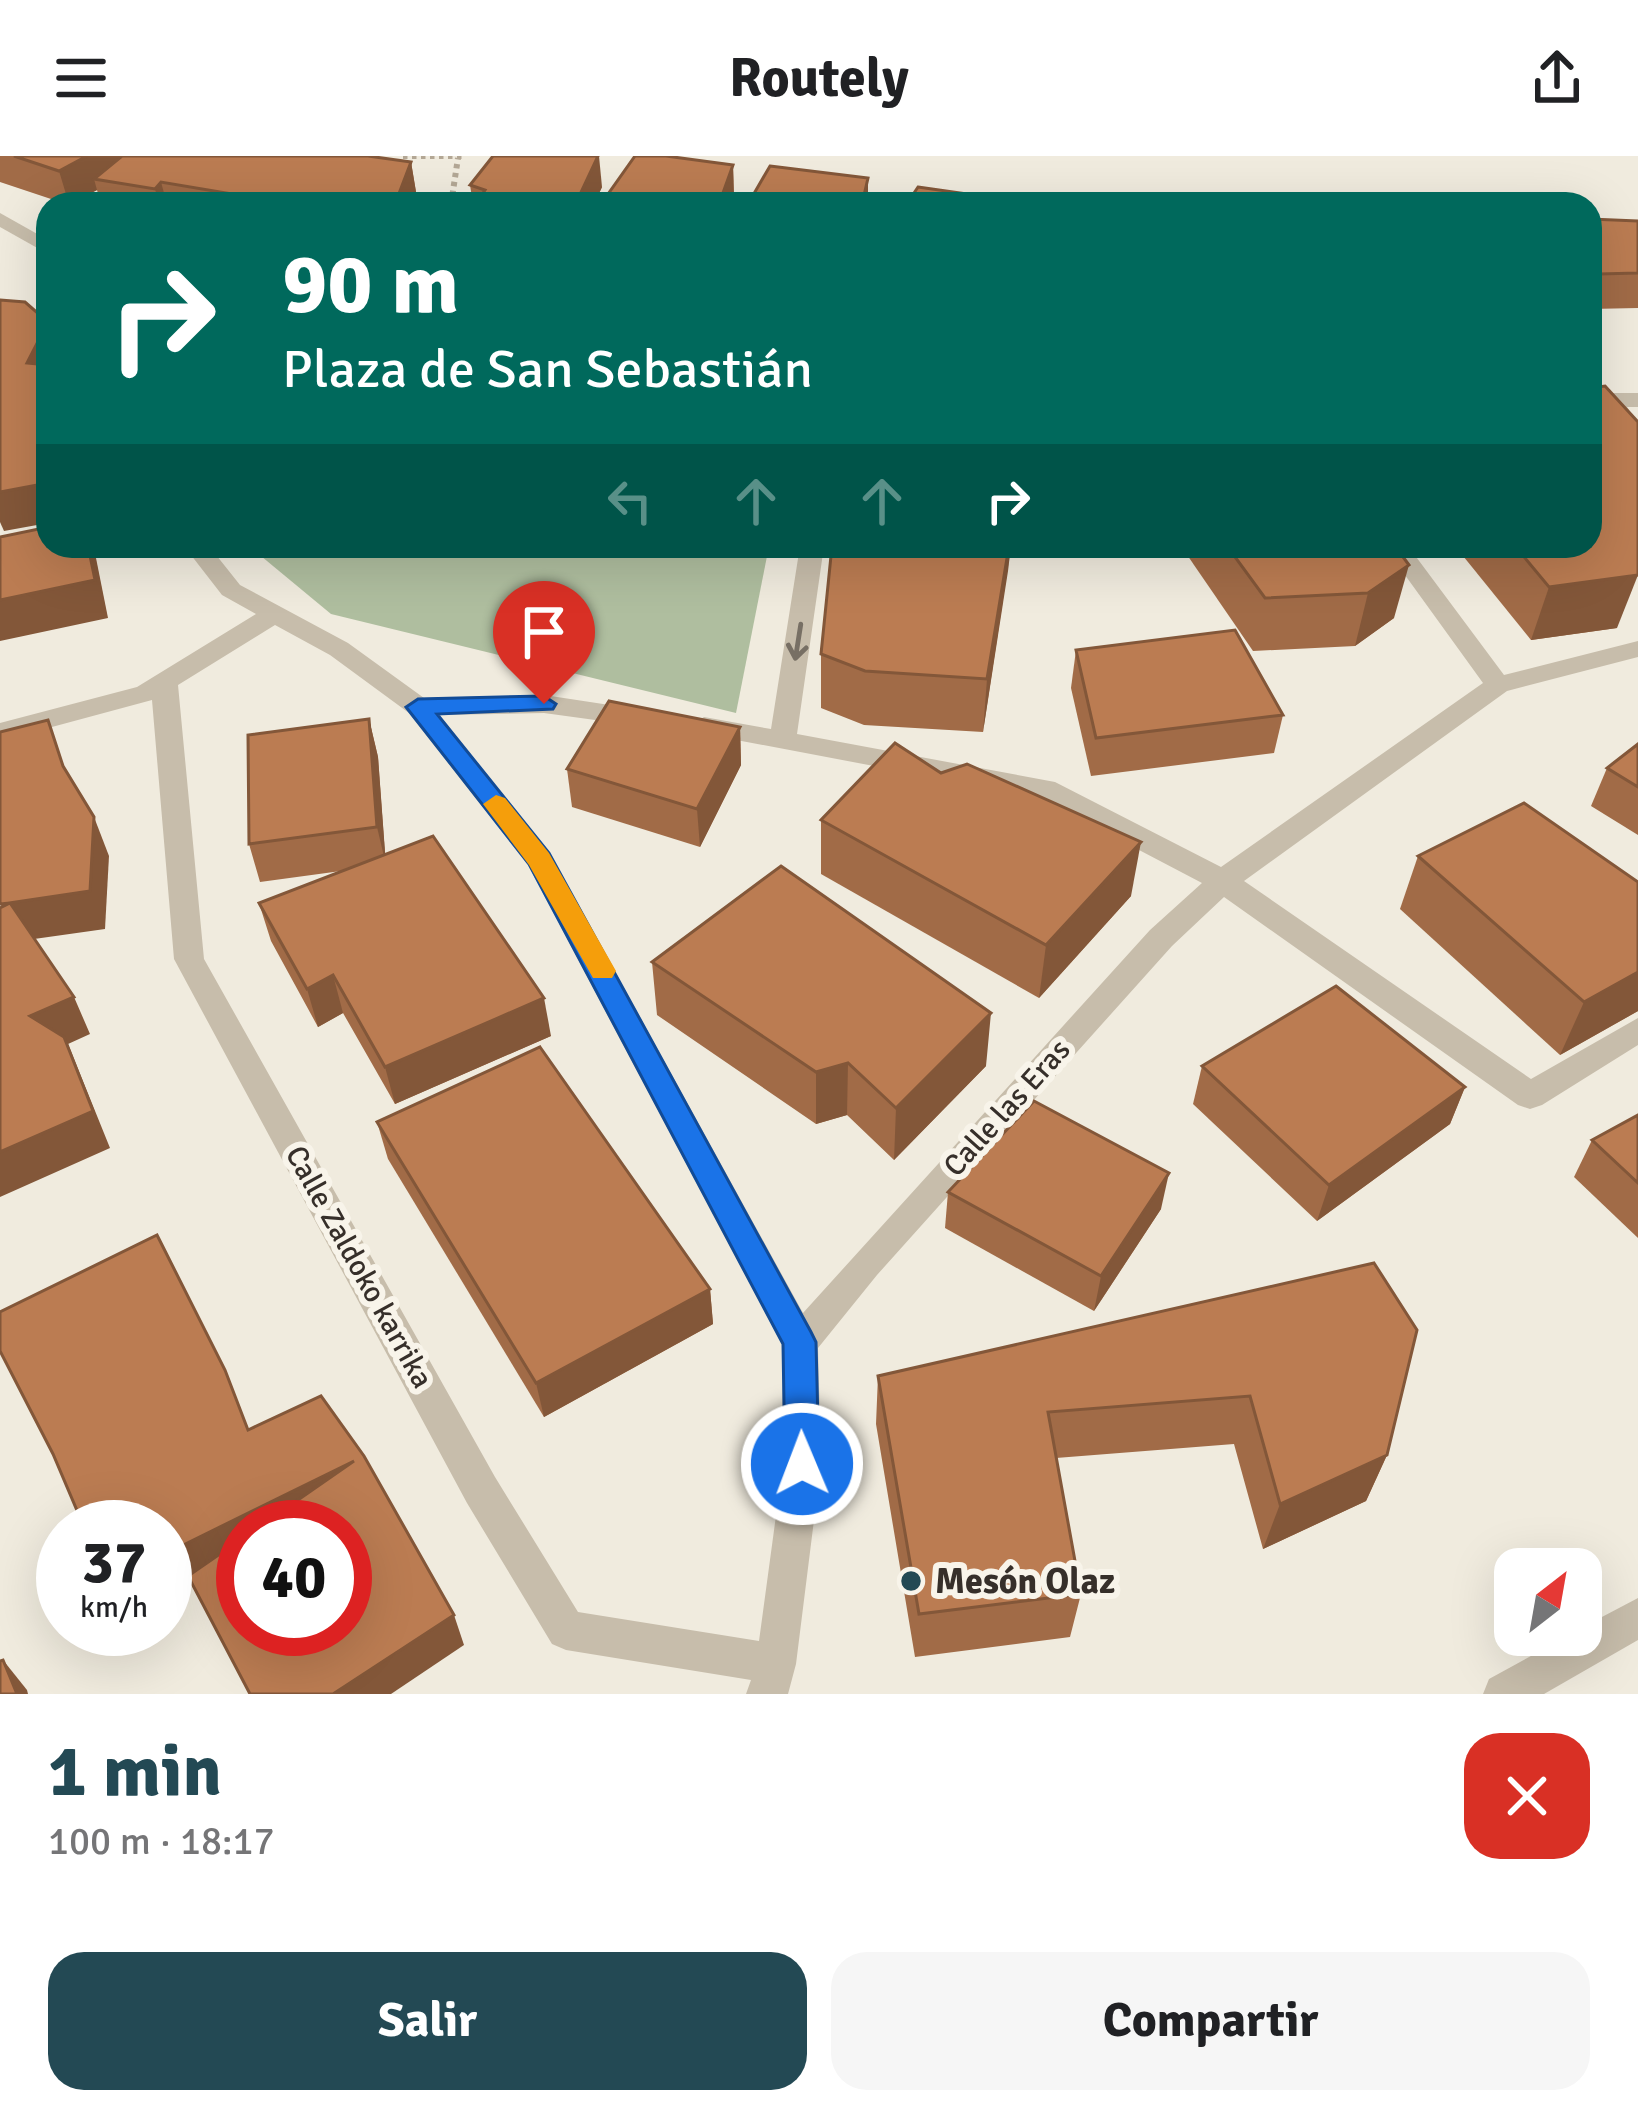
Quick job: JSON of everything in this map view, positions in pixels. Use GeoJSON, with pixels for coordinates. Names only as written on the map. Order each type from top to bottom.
{"type":"FeatureCollection","features":[{"type":"Feature","properties":{"kind":"street"},"geometry":{"type":"LineString","coordinates":[[0,219],[36,241]]}},
{"type":"Feature","properties":{"kind":"street"},"geometry":{"type":"LineString","coordinates":[[1602,395],[1612,400],[1638,400]]}},
{"type":"Feature","properties":{"kind":"street"},"geometry":{"type":"LineString","coordinates":[[1612,400],[1638,442]]}},
{"type":"Feature","properties":{"kind":"street"},"geometry":{"type":"LineString","coordinates":[[206,558],[232,590],[340,649],[418,707],[539,859],[800,1342],[802,1464],[771,1679]]}},
{"type":"Feature","properties":{"kind":"street"},"geometry":{"type":"LineString","coordinates":[[783,738],[810,558]]}},
{"type":"Feature","properties":{"kind":"street"},"geometry":{"type":"LineString","coordinates":[[1405,558],[1498,685],[1638,649]]}},
{"type":"Feature","properties":{"kind":"street"},"geometry":{"type":"LineString","coordinates":[[0,732],[146,693],[275,614]]}},
{"type":"Feature","properties":{"kind":"street","name":"Calle Zaldoko karrika"},"geometry":{"type":"LineString","coordinates":[[164,681],[189,958],[481,1490],[566,1630],[771,1679]]}},
{"type":"Feature","properties":{"kind":"street","name":"Calle las Eras"},"geometry":{"type":"LineString","coordinates":[[800,1342],[1161,938],[1222,881],[1498,685]]}},
{"type":"Feature","properties":{"kind":"street"},"geometry":{"type":"LineString","coordinates":[[418,707],[544,704],[783,738],[1045,789],[1222,881],[1530,1096],[1638,1030]]}},
{"type":"Feature","properties":{"kind":"street"},"geometry":{"type":"LineString","coordinates":[[1504,1694],[1638,1618]]}},
{"type":"Feature","properties":{"kind":"path"},"geometry":{"type":"LineString","coordinates":[[403,156],[460,157]]}},
{"type":"Feature","properties":{"kind":"path"},"geometry":{"type":"LineString","coordinates":[[451,156],[460,157]]}},
{"type":"Feature","properties":{"kind":"path"},"geometry":{"type":"LineString","coordinates":[[453,192],[460,157]]}},
{"type":"Feature","properties":{"kind":"green space"},"geometry":{"type":"Polygon","coordinates":[[[263,558],[767,558],[736,713],[331,614],[263,558]]]}},
{"type":"Feature","properties":{"kind":"building"},"geometry":{"type":"Polygon","coordinates":[[[14,156],[87,156],[59,171],[14,156]]]}},
{"type":"Feature","properties":{"kind":"building"},"geometry":{"type":"Polygon","coordinates":[[[122,156],[368,156],[411,162],[400,192],[220,192],[161,182],[155,189],[94,179],[122,156]]]}},
{"type":"Feature","properties":{"kind":"building"},"geometry":{"type":"Polygon","coordinates":[[[493,156],[598,156],[581,192],[484,192],[470,185],[493,156]]]}},
{"type":"Feature","properties":{"kind":"building"},"geometry":{"type":"Polygon","coordinates":[[[635,156],[733,165],[723,192],[610,192],[635,156]]]}},
{"type":"Feature","properties":{"kind":"building"},"geometry":{"type":"Polygon","coordinates":[[[770,166],[868,178],[865,192],[755,192],[770,166]]]}},
{"type":"Feature","properties":{"kind":"building"},"geometry":{"type":"Polygon","coordinates":[[[918,187],[953,192],[915,192],[918,187]]]}},
{"type":"Feature","properties":{"kind":"building"},"geometry":{"type":"Polygon","coordinates":[[[1602,220],[1638,221],[1638,273],[1602,274],[1602,220]]]}},
{"type":"Feature","properties":{"kind":"building"},"geometry":{"type":"Polygon","coordinates":[[[0,300],[25,302],[36,312],[36,345],[27,363],[36,364],[36,485],[0,492],[0,300]]]}},
{"type":"Feature","properties":{"kind":"building"},"geometry":{"type":"Polygon","coordinates":[[[1602,386],[1638,422],[1638,575],[1549,587],[1525,558],[1602,558],[1602,386]]]}},
{"type":"Feature","properties":{"kind":"building"},"geometry":{"type":"Polygon","coordinates":[[[36,530],[36,558],[90,558],[95,580],[0,600],[0,537],[36,530]]]}},
{"type":"Feature","properties":{"kind":"building"},"geometry":{"type":"Polygon","coordinates":[[[831,558],[1007,558],[987,679],[865,671],[821,654],[831,558]]]}},
{"type":"Feature","properties":{"kind":"building"},"geometry":{"type":"Polygon","coordinates":[[[1236,558],[1404,558],[1409,565],[1368,593],[1265,598],[1236,558]]]}},
{"type":"Feature","properties":{"kind":"building"},"geometry":{"type":"Polygon","coordinates":[[[1235,630],[1283,715],[1096,738],[1076,650],[1235,630]]]}},
{"type":"Feature","properties":{"kind":"building"},"geometry":{"type":"Polygon","coordinates":[[[609,701],[740,727],[697,809],[567,769],[609,701]]]}},
{"type":"Feature","properties":{"kind":"building"},"geometry":{"type":"Polygon","coordinates":[[[369,719],[377,827],[249,844],[248,735],[369,719]]]}},
{"type":"Feature","properties":{"kind":"building"},"geometry":{"type":"Polygon","coordinates":[[[48,720],[63,766],[94,817],[90,891],[0,904],[0,732],[48,720]]]}},
{"type":"Feature","properties":{"kind":"building"},"geometry":{"type":"Polygon","coordinates":[[[895,743],[941,773],[967,764],[1141,842],[1046,945],[821,820],[895,743]]]}},
{"type":"Feature","properties":{"kind":"building"},"geometry":{"type":"Polygon","coordinates":[[[1638,744],[1638,787],[1607,768],[1638,744]]]}},
{"type":"Feature","properties":{"kind":"building"},"geometry":{"type":"Polygon","coordinates":[[[1524,803],[1638,882],[1638,972],[1584,1002],[1418,856],[1524,803]]]}},
{"type":"Feature","properties":{"kind":"building"},"geometry":{"type":"Polygon","coordinates":[[[433,836],[544,998],[385,1067],[333,975],[307,989],[259,903],[433,836]]]}},
{"type":"Feature","properties":{"kind":"building"},"geometry":{"type":"Polygon","coordinates":[[[781,866],[991,1013],[896,1108],[848,1063],[816,1072],[652,962],[781,866]]]}},
{"type":"Feature","properties":{"kind":"building"},"geometry":{"type":"Polygon","coordinates":[[[10,903],[74,997],[30,1016],[64,1037],[93,1111],[0,1152],[0,908],[10,903]]]}},
{"type":"Feature","properties":{"kind":"building"},"geometry":{"type":"Polygon","coordinates":[[[1336,986],[1465,1087],[1329,1185],[1202,1066],[1336,986]]]}},
{"type":"Feature","properties":{"kind":"building"},"geometry":{"type":"Polygon","coordinates":[[[540,1047],[710,1289],[536,1383],[377,1122],[540,1047]]]}},
{"type":"Feature","properties":{"kind":"building"},"geometry":{"type":"Polygon","coordinates":[[[1034,1101],[1169,1173],[1101,1276],[948,1192],[1034,1101]]]}},
{"type":"Feature","properties":{"kind":"building"},"geometry":{"type":"Polygon","coordinates":[[[1638,1115],[1638,1183],[1592,1140],[1638,1115]]]}},
{"type":"Feature","properties":{"kind":"building"},"geometry":{"type":"Polygon","coordinates":[[[157,1235],[225,1370],[248,1430],[321,1396],[364,1456],[454,1615],[333,1694],[250,1694],[230,1656],[372,1656],[372,1500],[298,1500],[354,1461],[275,1500],[216,1500],[216,1529],[192,1541],[192,1500],[73,1500],[0,1351],[0,1312],[157,1235]]]}},
{"type":"Feature","properties":{"kind":"building"},"geometry":{"type":"Polygon","coordinates":[[[1374,1263],[1417,1330],[1387,1455],[1280,1504],[1250,1396],[1048,1412],[1081,1594],[919,1614],[878,1376],[1374,1263]]]}},
{"type":"Feature","properties":{"kind":"building"},"geometry":{"type":"Polygon","coordinates":[[[216,1557],[216,1629],[192,1584],[192,1573],[216,1557]]]}},
{"type":"Feature","properties":{"kind":"building"},"geometry":{"type":"Polygon","coordinates":[[[3,1660],[17,1694],[0,1694],[3,1660]]]}},
{"type":"Feature","properties":{"kind":"slow traffic"},"geometry":{"type":"LineString","coordinates":[[496,804],[539,859],[603,971]]}},
{"type":"Feature","properties":{"kind":"place","name":"Mesón Olaz"},"geometry":{"type":"Point","coordinates":[911,1581]}},
{"type":"Feature","properties":{"kind":"route"},"geometry":{"type":"LineString","coordinates":[[544,704],[418,707],[539,859],[800,1342],[802,1464]]}}]}
